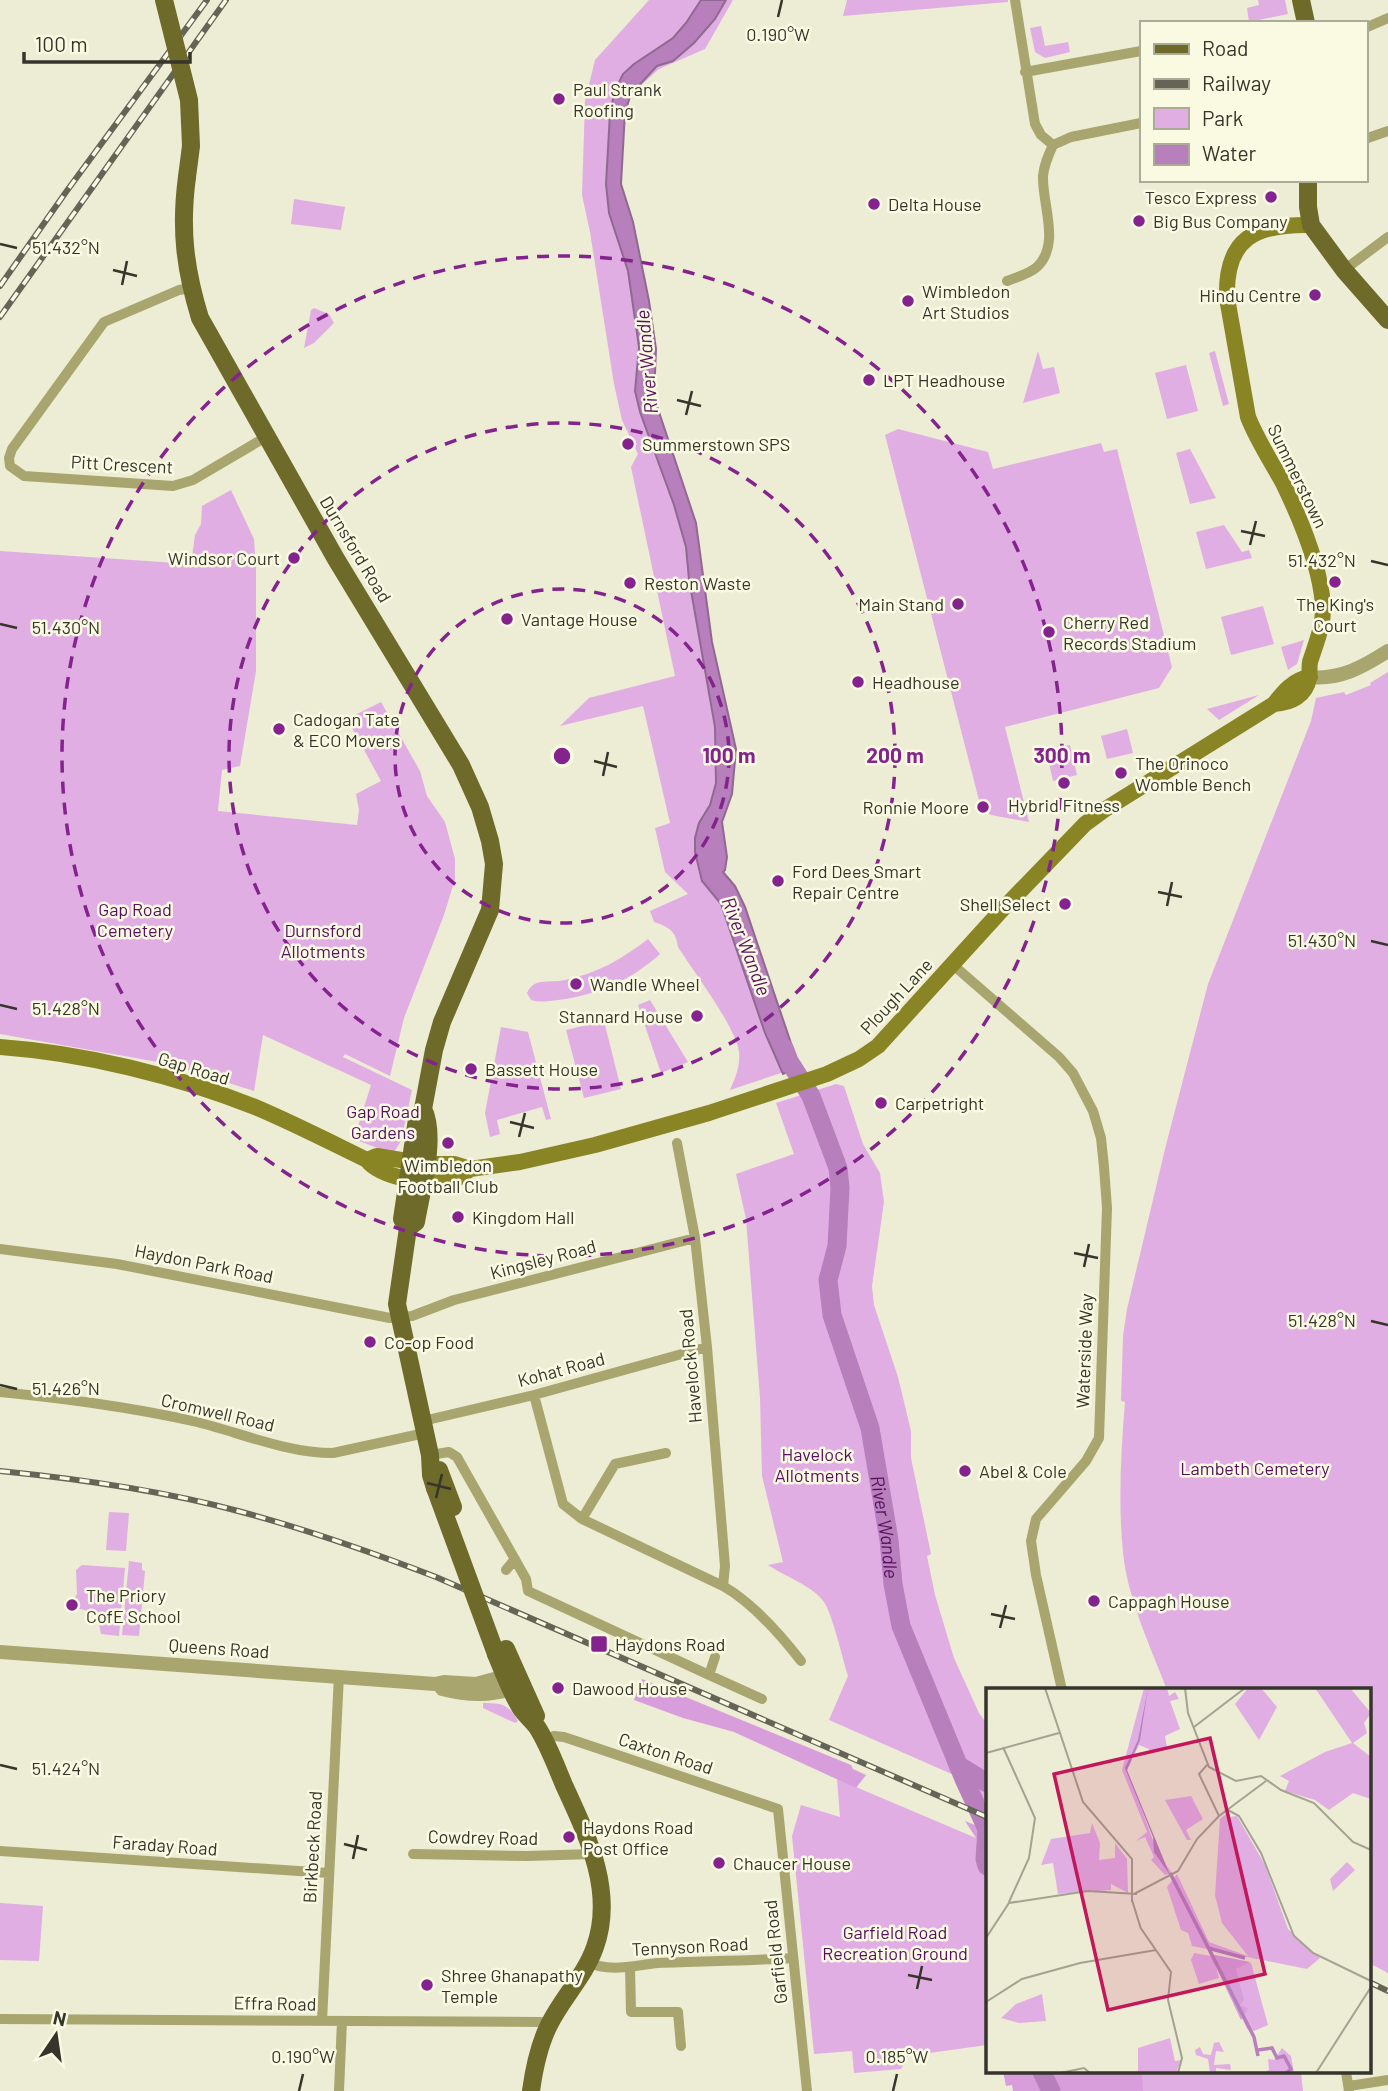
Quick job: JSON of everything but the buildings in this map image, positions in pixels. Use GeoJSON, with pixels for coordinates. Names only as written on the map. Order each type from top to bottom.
{"type":"FeatureCollection","features":[{"type":"Feature","properties":{"kind":"main road","name":"Durnsford Road"},"geometry":{"type":"LineString","coordinates":[[164,0],[189,100],[192,124],[183,205],[183,248],[200,318],[336,559],[461,765],[480,807],[490,841],[494,864],[490,910],[442,1022],[430,1067],[423,1109],[428,1120],[416,1171]]}},
{"type":"Feature","properties":{"kind":"main road"},"geometry":{"type":"LineString","coordinates":[[1301,0],[1306,21]]}},
{"type":"Feature","properties":{"kind":"main road"},"geometry":{"type":"LineString","coordinates":[[1308,182],[1311,225],[1344,270],[1388,320]]}},
{"type":"Feature","properties":{"kind":"main road","name":"Summerstown"},"geometry":{"type":"LineString","coordinates":[[1310,677],[1310,665],[1321,630],[1323,604],[1308,540],[1248,417],[1226,280],[1236,249],[1247,236],[1265,228],[1311,225]]}},
{"type":"Feature","properties":{"kind":"main road","name":"Plough Lane"},"geometry":{"type":"LineString","coordinates":[[416,1171],[455,1180],[470,1169],[520,1162],[595,1145],[685,1120],[820,1076],[859,1059],[878,1046],[1085,824],[1274,704],[1298,679],[1310,677]]}},
{"type":"Feature","properties":{"kind":"main road","name":"Gap Road"},"geometry":{"type":"LineString","coordinates":[[0,1047],[62,1055],[186,1083],[257,1108],[367,1160],[377,1156],[416,1171]]}},
{"type":"Feature","properties":{"kind":"main road"},"geometry":{"type":"LineString","coordinates":[[416,1171],[416,1222],[408,1228],[398,1297],[430,1455],[431,1475],[440,1486],[501,1651],[515,1681],[520,1708],[539,1733],[586,1832],[599,1879],[602,1916],[596,1944],[589,1962],[549,2025],[536,2063],[531,2091]]}},
{"type":"Feature","properties":{"kind":"street"},"geometry":{"type":"LineString","coordinates":[[1015,0],[1035,124],[1041,135],[1053,145]]}},
{"type":"Feature","properties":{"kind":"street"},"geometry":{"type":"LineString","coordinates":[[1367,27],[1388,18]]}},
{"type":"Feature","properties":{"kind":"street"},"geometry":{"type":"LineString","coordinates":[[1025,72],[1140,51]]}},
{"type":"Feature","properties":{"kind":"street"},"geometry":{"type":"LineString","coordinates":[[1007,281],[1036,268],[1048,247],[1043,178],[1045,162],[1053,145],[1072,137],[1140,123]]}},
{"type":"Feature","properties":{"kind":"street"},"geometry":{"type":"LineString","coordinates":[[1367,138],[1388,131]]}},
{"type":"Feature","properties":{"kind":"street"},"geometry":{"type":"LineString","coordinates":[[1344,270],[1388,237]]}},
{"type":"Feature","properties":{"kind":"street","name":"Pitt Crescent"},"geometry":{"type":"LineString","coordinates":[[191,288],[179,290],[104,322],[12,449],[5,469],[24,476],[173,486],[193,480],[266,437]]}},
{"type":"Feature","properties":{"kind":"street"},"geometry":{"type":"LineString","coordinates":[[1310,677],[1323,678],[1356,670],[1388,651]]}},
{"type":"Feature","properties":{"kind":"street","name":"Waterside Way"},"geometry":{"type":"LineString","coordinates":[[952,964],[1059,1057],[1073,1073],[1093,1111],[1101,1138],[1107,1208],[1099,1438],[1086,1461],[1036,1519],[1031,1541],[1062,1688]]}},
{"type":"Feature","properties":{"kind":"street","name":"Havelock Road"},"geometry":{"type":"LineString","coordinates":[[677,1143],[695,1238],[707,1348],[725,1566],[723,1586]]}},
{"type":"Feature","properties":{"kind":"street","name":"Kingsley Road"},"geometry":{"type":"LineString","coordinates":[[400,1317],[412,1316],[454,1300],[695,1238]]}},
{"type":"Feature","properties":{"kind":"street","name":"Haydon Park Road"},"geometry":{"type":"LineString","coordinates":[[0,1249],[117,1264],[390,1318],[400,1317]]}},
{"type":"Feature","properties":{"kind":"street","name":"Kohat Road"},"geometry":{"type":"LineString","coordinates":[[424,1427],[707,1348]]}},
{"type":"Feature","properties":{"kind":"street","name":"Cromwell Road"},"geometry":{"type":"LineString","coordinates":[[0,1392],[127,1409],[196,1422],[303,1451],[322,1453],[333,1453],[424,1427]]}},
{"type":"Feature","properties":{"kind":"street"},"geometry":{"type":"LineString","coordinates":[[534,1395],[563,1504],[582,1519],[733,1592],[781,1636],[801,1661]]}},
{"type":"Feature","properties":{"kind":"street"},"geometry":{"type":"LineString","coordinates":[[430,1455],[449,1452],[457,1457],[526,1579],[528,1591],[536,1597],[762,1699]]}},
{"type":"Feature","properties":{"kind":"street"},"geometry":{"type":"LineString","coordinates":[[582,1519],[615,1464],[666,1453]]}},
{"type":"Feature","properties":{"kind":"street"},"geometry":{"type":"LineString","coordinates":[[506,1570],[515,1559]]}},
{"type":"Feature","properties":{"kind":"street","name":"Queens Road"},"geometry":{"type":"LineString","coordinates":[[0,1652],[435,1684],[515,1681]]}},
{"type":"Feature","properties":{"kind":"street"},"geometry":{"type":"LineString","coordinates":[[709,1675],[715,1657]]}},
{"type":"Feature","properties":{"kind":"street","name":"Birkbeck Road"},"geometry":{"type":"LineString","coordinates":[[322,2021],[339,1675]]}},
{"type":"Feature","properties":{"kind":"street","name":"Caxton Road"},"geometry":{"type":"LineString","coordinates":[[539,1733],[564,1737],[778,1809]]}},
{"type":"Feature","properties":{"kind":"street","name":"Garfield Road"},"geometry":{"type":"LineString","coordinates":[[778,1809],[807,2091]]}},
{"type":"Feature","properties":{"kind":"street","name":"Faraday Road"},"geometry":{"type":"LineString","coordinates":[[0,1851],[328,1873]]}},
{"type":"Feature","properties":{"kind":"street","name":"Cowdrey Road"},"geometry":{"type":"LineString","coordinates":[[413,1854],[593,1854]]}},
{"type":"Feature","properties":{"kind":"street","name":"Tennyson Road"},"geometry":{"type":"LineString","coordinates":[[589,1962],[596,1966],[630,1967],[793,1958]]}},
{"type":"Feature","properties":{"kind":"street"},"geometry":{"type":"LineString","coordinates":[[630,1967],[631,2012],[678,2011],[681,2046]]}},
{"type":"Feature","properties":{"kind":"street","name":"Effra Road"},"geometry":{"type":"LineString","coordinates":[[0,2019],[542,2022],[549,2025]]}},
{"type":"Feature","properties":{"kind":"street"},"geometry":{"type":"LineString","coordinates":[[339,2091],[342,2021]]}},
{"type":"Feature","properties":{"kind":"street"},"geometry":{"type":"LineString","coordinates":[[1349,2088],[1388,2080]]}},
{"type":"Feature","properties":{"kind":"green space"},"geometry":{"type":"Polygon","coordinates":[[[649,0],[733,0],[705,49],[659,69],[631,94],[625,112],[621,184],[633,222],[649,301],[656,349],[654,397],[696,523],[712,642],[736,749],[732,794],[722,822],[727,857],[723,872],[735,886],[745,907],[799,1067],[730,1090],[739,1064],[734,1036],[678,947],[673,933],[654,922],[650,911],[688,894],[665,872],[655,828],[670,823],[643,706],[560,726],[589,698],[675,676],[631,467],[638,454],[622,420],[614,384],[582,195],[585,101],[595,60],[649,0]]]}},
{"type":"Feature","properties":{"kind":"green space"},"geometry":{"type":"Polygon","coordinates":[[[847,0],[1008,0],[1008,2],[843,16],[847,0]]]}},
{"type":"Feature","properties":{"kind":"green space"},"geometry":{"type":"Polygon","coordinates":[[[1258,0],[1285,0],[1288,14],[1249,21],[1247,8],[1259,5],[1258,0]]]}},
{"type":"Feature","properties":{"kind":"green space"},"geometry":{"type":"Polygon","coordinates":[[[1041,26],[1045,46],[1068,42],[1070,52],[1045,58],[1035,52],[1030,28],[1041,26]]]}},
{"type":"Feature","properties":{"kind":"green space"},"geometry":{"type":"Polygon","coordinates":[[[294,199],[345,207],[341,230],[291,224],[294,199]]]}},
{"type":"Feature","properties":{"kind":"green space"},"geometry":{"type":"Polygon","coordinates":[[[314,308],[329,314],[334,323],[314,343],[304,348],[311,310],[314,308]]]}},
{"type":"Feature","properties":{"kind":"green space"},"geometry":{"type":"Polygon","coordinates":[[[1038,351],[1043,369],[1054,367],[1060,393],[1023,403],[1038,351]]]}},
{"type":"Feature","properties":{"kind":"green space"},"geometry":{"type":"Polygon","coordinates":[[[1215,351],[1229,404],[1223,406],[1209,353],[1215,351]]]}},
{"type":"Feature","properties":{"kind":"green space"},"geometry":{"type":"Polygon","coordinates":[[[1186,365],[1198,411],[1167,419],[1155,373],[1186,365]]]}},
{"type":"Feature","properties":{"kind":"green space","name":"Cherry Red Records Stadium"},"geometry":{"type":"Polygon","coordinates":[[[898,429],[988,452],[993,469],[1101,443],[1104,452],[1117,449],[1172,667],[1159,688],[1005,727],[1029,822],[991,815],[981,808],[885,435],[898,429]]]}},
{"type":"Feature","properties":{"kind":"green space"},"geometry":{"type":"Polygon","coordinates":[[[1190,449],[1216,498],[1190,504],[1176,453],[1190,449]]]}},
{"type":"Feature","properties":{"kind":"green space","name":"Gap Road Cemetery"},"geometry":{"type":"Polygon","coordinates":[[[231,490],[254,539],[256,671],[240,766],[222,770],[218,811],[357,825],[359,810],[356,794],[381,781],[347,719],[381,702],[420,771],[427,796],[445,822],[455,859],[455,879],[404,1018],[390,1076],[345,1054],[343,1057],[412,1090],[401,1141],[394,1152],[354,1139],[371,1085],[263,1035],[254,1091],[169,1064],[0,1034],[0,551],[191,564],[195,535],[201,524],[202,506],[231,490]]]}},
{"type":"Feature","properties":{"kind":"green space"},"geometry":{"type":"Polygon","coordinates":[[[1224,525],[1242,552],[1249,550],[1252,558],[1206,569],[1196,532],[1224,525]]]}},
{"type":"Feature","properties":{"kind":"green space"},"geometry":{"type":"Polygon","coordinates":[[[1263,606],[1274,644],[1231,655],[1221,617],[1263,606]]]}},
{"type":"Feature","properties":{"kind":"green space"},"geometry":{"type":"Polygon","coordinates":[[[1304,640],[1297,664],[1288,670],[1281,647],[1304,640]]]}},
{"type":"Feature","properties":{"kind":"green space","name":"Lambeth Cemetery"},"geometry":{"type":"Polygon","coordinates":[[[1388,672],[1388,1973],[1370,1964],[1370,1688],[1166,1688],[1129,1587],[1121,1533],[1120,1496],[1125,1402],[1121,1401],[1123,1336],[1127,1309],[1208,984],[1311,721],[1316,698],[1344,692],[1346,695],[1371,685],[1370,683],[1388,672]]]}},
{"type":"Feature","properties":{"kind":"green space"},"geometry":{"type":"Polygon","coordinates":[[[1259,695],[1219,720],[1207,709],[1259,695]]]}},
{"type":"Feature","properties":{"kind":"green space"},"geometry":{"type":"Polygon","coordinates":[[[1127,729],[1133,753],[1107,759],[1101,736],[1127,729]]]}},
{"type":"Feature","properties":{"kind":"green space"},"geometry":{"type":"Polygon","coordinates":[[[1070,745],[1077,775],[1053,781],[1046,750],[1070,745]]]}},
{"type":"Feature","properties":{"kind":"green space"},"geometry":{"type":"Polygon","coordinates":[[[648,939],[660,954],[637,972],[612,985],[572,998],[547,1001],[531,1000],[527,993],[539,982],[565,980],[599,969],[648,939]]]}},
{"type":"Feature","properties":{"kind":"green space"},"geometry":{"type":"Polygon","coordinates":[[[650,1000],[688,1062],[661,1073],[638,1005],[650,1000]]]}},
{"type":"Feature","properties":{"kind":"green space"},"geometry":{"type":"Polygon","coordinates":[[[604,1021],[621,1089],[584,1098],[566,1030],[604,1021]]]}},
{"type":"Feature","properties":{"kind":"green space"},"geometry":{"type":"Polygon","coordinates":[[[501,1027],[528,1032],[551,1119],[546,1120],[542,1107],[497,1120],[500,1134],[490,1137],[485,1113],[501,1027]]]}},
{"type":"Feature","properties":{"kind":"green space","name":"Havelock Allotments"},"geometry":{"type":"Polygon","coordinates":[[[836,1084],[844,1086],[863,1144],[880,1173],[884,1202],[872,1286],[874,1305],[898,1377],[911,1431],[911,1458],[931,1554],[927,1556],[935,1595],[954,1658],[986,1723],[986,1801],[956,1776],[829,1720],[848,1676],[830,1616],[824,1602],[813,1591],[768,1565],[783,1562],[762,1476],[760,1398],[746,1219],[736,1174],[794,1154],[776,1103],[836,1084]]]}},
{"type":"Feature","properties":{"kind":"green space"},"geometry":{"type":"Polygon","coordinates":[[[109,1512],[129,1513],[126,1551],[106,1550],[109,1512]]]}},
{"type":"Feature","properties":{"kind":"green space"},"geometry":{"type":"Polygon","coordinates":[[[129,1561],[142,1563],[142,1570],[145,1571],[139,1636],[122,1635],[129,1561]]]}},
{"type":"Feature","properties":{"kind":"green space"},"geometry":{"type":"Polygon","coordinates":[[[82,1565],[125,1568],[119,1636],[101,1634],[94,1615],[75,1608],[71,1603],[77,1594],[76,1570],[82,1565]]]}},
{"type":"Feature","properties":{"kind":"green space"},"geometry":{"type":"Polygon","coordinates":[[[483,1703],[504,1706],[518,1721],[515,1723],[483,1708],[483,1703]]]}},
{"type":"Feature","properties":{"kind":"green space","name":"Garfield Road Recreation Ground"},"geometry":{"type":"Polygon","coordinates":[[[837,1779],[976,1838],[986,1881],[986,2045],[908,2056],[901,2069],[854,2073],[852,2051],[814,2054],[792,1836],[801,1805],[840,1817],[837,1779]]]}},
{"type":"Feature","properties":{"kind":"green space"},"geometry":{"type":"Polygon","coordinates":[[[0,1903],[43,1906],[39,1961],[0,1960],[0,1903]]]}},
{"type":"Feature","properties":{"kind":"green space"},"geometry":{"type":"Polygon","coordinates":[[[1043,2074],[1301,2074],[1303,2091],[1051,2091],[1043,2074]]]}},
{"type":"Feature","properties":{"kind":"shaded area"},"geometry":{"type":"Polygon","coordinates":[[[642,1679],[851,1765],[853,1769],[866,1775],[856,1788],[734,1732],[683,1718],[634,1700],[642,1679]]]}},
{"type":"Feature","properties":{"kind":"shaded area"},"geometry":{"type":"Polygon","coordinates":[[[965,1821],[986,1830],[986,1881],[976,1838],[965,1821]]]}},
{"type":"Feature","properties":{"kind":"shaded area"},"geometry":{"type":"Polygon","coordinates":[[[1003,2074],[1142,2074],[1143,2091],[1013,2091],[1012,2085],[1006,2086],[1003,2074]]]}},
{"type":"Feature","properties":{"kind":"water"},"geometry":{"type":"Polygon","coordinates":[[[701,0],[726,0],[715,19],[694,43],[673,61],[657,66],[631,94],[625,112],[621,184],[633,222],[649,301],[656,349],[654,397],[696,523],[712,642],[736,749],[732,794],[722,822],[727,857],[723,872],[735,886],[745,907],[799,1067],[783,1074],[765,1033],[721,904],[702,881],[695,852],[699,823],[710,805],[716,783],[715,727],[689,579],[686,547],[635,391],[639,347],[628,271],[609,213],[606,184],[610,113],[615,90],[623,74],[673,38],[701,0]]]}},
{"type":"Feature","properties":{"kind":"waterway","name":"River Wandle"},"geometry":{"type":"LineString","coordinates":[[784,1048],[811,1096],[838,1168],[840,1188],[837,1246],[828,1280],[832,1315],[870,1428],[901,1626],[986,1827]]}},
{"type":"Feature","properties":{"kind":"waterway"},"geometry":{"type":"LineString","coordinates":[[958,1765],[986,1782]]}},
{"type":"Feature","properties":{"kind":"waterway","name":"River Wandle"},"geometry":{"type":"LineString","coordinates":[[986,1844],[986,1862]]}},
{"type":"Feature","properties":{"kind":"waterway","name":"River Wandle"},"geometry":{"type":"LineString","coordinates":[[1043,2074],[1051,2091]]}},
{"type":"Feature","properties":{"kind":"railway"},"geometry":{"type":"LineString","coordinates":[[0,286],[207,0]]}},
{"type":"Feature","properties":{"kind":"railway"},"geometry":{"type":"LineString","coordinates":[[0,317],[226,0]]}},
{"type":"Feature","properties":{"kind":"railway"},"geometry":{"type":"LineString","coordinates":[[0,1471],[179,1497],[263,1518],[363,1550],[436,1577],[986,1817]]}},
{"type":"Feature","properties":{"kind":"railway"},"geometry":{"type":"LineString","coordinates":[[1370,1982],[1388,1991]]}},
{"type":"Feature","properties":{"kind":"place","name":"Paul Strank Roofing"},"geometry":{"type":"Point","coordinates":[559,99]}},
{"type":"Feature","properties":{"kind":"place","name":"Tesco Express"},"geometry":{"type":"Point","coordinates":[1271,197]}},
{"type":"Feature","properties":{"kind":"place","name":"Delta House"},"geometry":{"type":"Point","coordinates":[874,204]}},
{"type":"Feature","properties":{"kind":"place","name":"Big Bus Company"},"geometry":{"type":"Point","coordinates":[1139,221]}},
{"type":"Feature","properties":{"kind":"place","name":"Hindu Centre"},"geometry":{"type":"Point","coordinates":[1315,295]}},
{"type":"Feature","properties":{"kind":"place","name":"Wimbledon Art Studios"},"geometry":{"type":"Point","coordinates":[908,301]}},
{"type":"Feature","properties":{"kind":"place","name":"LPT Headhouse"},"geometry":{"type":"Point","coordinates":[869,380]}},
{"type":"Feature","properties":{"kind":"place","name":"Summerstown SPS"},"geometry":{"type":"Point","coordinates":[628,444]}},
{"type":"Feature","properties":{"kind":"place","name":"Windsor Court"},"geometry":{"type":"Point","coordinates":[294,558]}},
{"type":"Feature","properties":{"kind":"place","name":"The King's Court"},"geometry":{"type":"Point","coordinates":[1335,582]}},
{"type":"Feature","properties":{"kind":"place","name":"Reston Waste"},"geometry":{"type":"Point","coordinates":[630,583]}},
{"type":"Feature","properties":{"kind":"place","name":"Main Stand"},"geometry":{"type":"Point","coordinates":[958,604]}},
{"type":"Feature","properties":{"kind":"place","name":"Vantage House"},"geometry":{"type":"Point","coordinates":[507,619]}},
{"type":"Feature","properties":{"kind":"place","name":"Cherry Red Records Stadium"},"geometry":{"type":"Point","coordinates":[1049,632]}},
{"type":"Feature","properties":{"kind":"place","name":"Headhouse"},"geometry":{"type":"Point","coordinates":[858,682]}},
{"type":"Feature","properties":{"kind":"place","name":"Cadogan Tate & ECO Movers"},"geometry":{"type":"Point","coordinates":[279,729]}},
{"type":"Feature","properties":{"kind":"place","name":"The Orinoco Womble Bench"},"geometry":{"type":"Point","coordinates":[1121,773]}},
{"type":"Feature","properties":{"kind":"place","name":"Hybrid Fitness"},"geometry":{"type":"Point","coordinates":[1064,783]}},
{"type":"Feature","properties":{"kind":"place","name":"Ronnie Moore"},"geometry":{"type":"Point","coordinates":[983,807]}},
{"type":"Feature","properties":{"kind":"place","name":"Ford Dees Smart Repair Centre"},"geometry":{"type":"Point","coordinates":[778,881]}},
{"type":"Feature","properties":{"kind":"place","name":"Shell Select"},"geometry":{"type":"Point","coordinates":[1065,904]}},
{"type":"Feature","properties":{"kind":"place","name":"Wandle Wheel"},"geometry":{"type":"Point","coordinates":[576,984]}},
{"type":"Feature","properties":{"kind":"place","name":"Stannard House"},"geometry":{"type":"Point","coordinates":[697,1016]}},
{"type":"Feature","properties":{"kind":"place","name":"Bassett House"},"geometry":{"type":"Point","coordinates":[471,1069]}},
{"type":"Feature","properties":{"kind":"place","name":"Carpetright"},"geometry":{"type":"Point","coordinates":[881,1103]}},
{"type":"Feature","properties":{"kind":"place","name":"Wimbledon Football Club"},"geometry":{"type":"Point","coordinates":[448,1143]}},
{"type":"Feature","properties":{"kind":"place","name":"Kingdom Hall"},"geometry":{"type":"Point","coordinates":[458,1217]}},
{"type":"Feature","properties":{"kind":"place","name":"Co-op Food"},"geometry":{"type":"Point","coordinates":[370,1342]}},
{"type":"Feature","properties":{"kind":"place","name":"Abel & Cole"},"geometry":{"type":"Point","coordinates":[965,1471]}},
{"type":"Feature","properties":{"kind":"place","name":"Cappagh House"},"geometry":{"type":"Point","coordinates":[1094,1601]}},
{"type":"Feature","properties":{"kind":"place","name":"The Priory CofE School"},"geometry":{"type":"Point","coordinates":[72,1605]}},
{"type":"Feature","properties":{"kind":"place","name":"Haydons Road"},"geometry":{"type":"Point","coordinates":[599,1644]}},
{"type":"Feature","properties":{"kind":"place","name":"Dawood House"},"geometry":{"type":"Point","coordinates":[558,1688]}},
{"type":"Feature","properties":{"kind":"place","name":"Haydons Road Post Office"},"geometry":{"type":"Point","coordinates":[569,1837]}},
{"type":"Feature","properties":{"kind":"place","name":"Chaucer House"},"geometry":{"type":"Point","coordinates":[719,1863]}},
{"type":"Feature","properties":{"kind":"place","name":"Shree Ghanapathy Temple"},"geometry":{"type":"Point","coordinates":[427,1985]}},
{"type":"Feature","properties":{"kind":"park label","name":"Durnsford Allotments"},"geometry":{"type":"Point","coordinates":[323,940]}},
{"type":"Feature","properties":{"kind":"park label","name":"Gap Road Gardens"},"geometry":{"type":"Point","coordinates":[383,1121]}}]}
